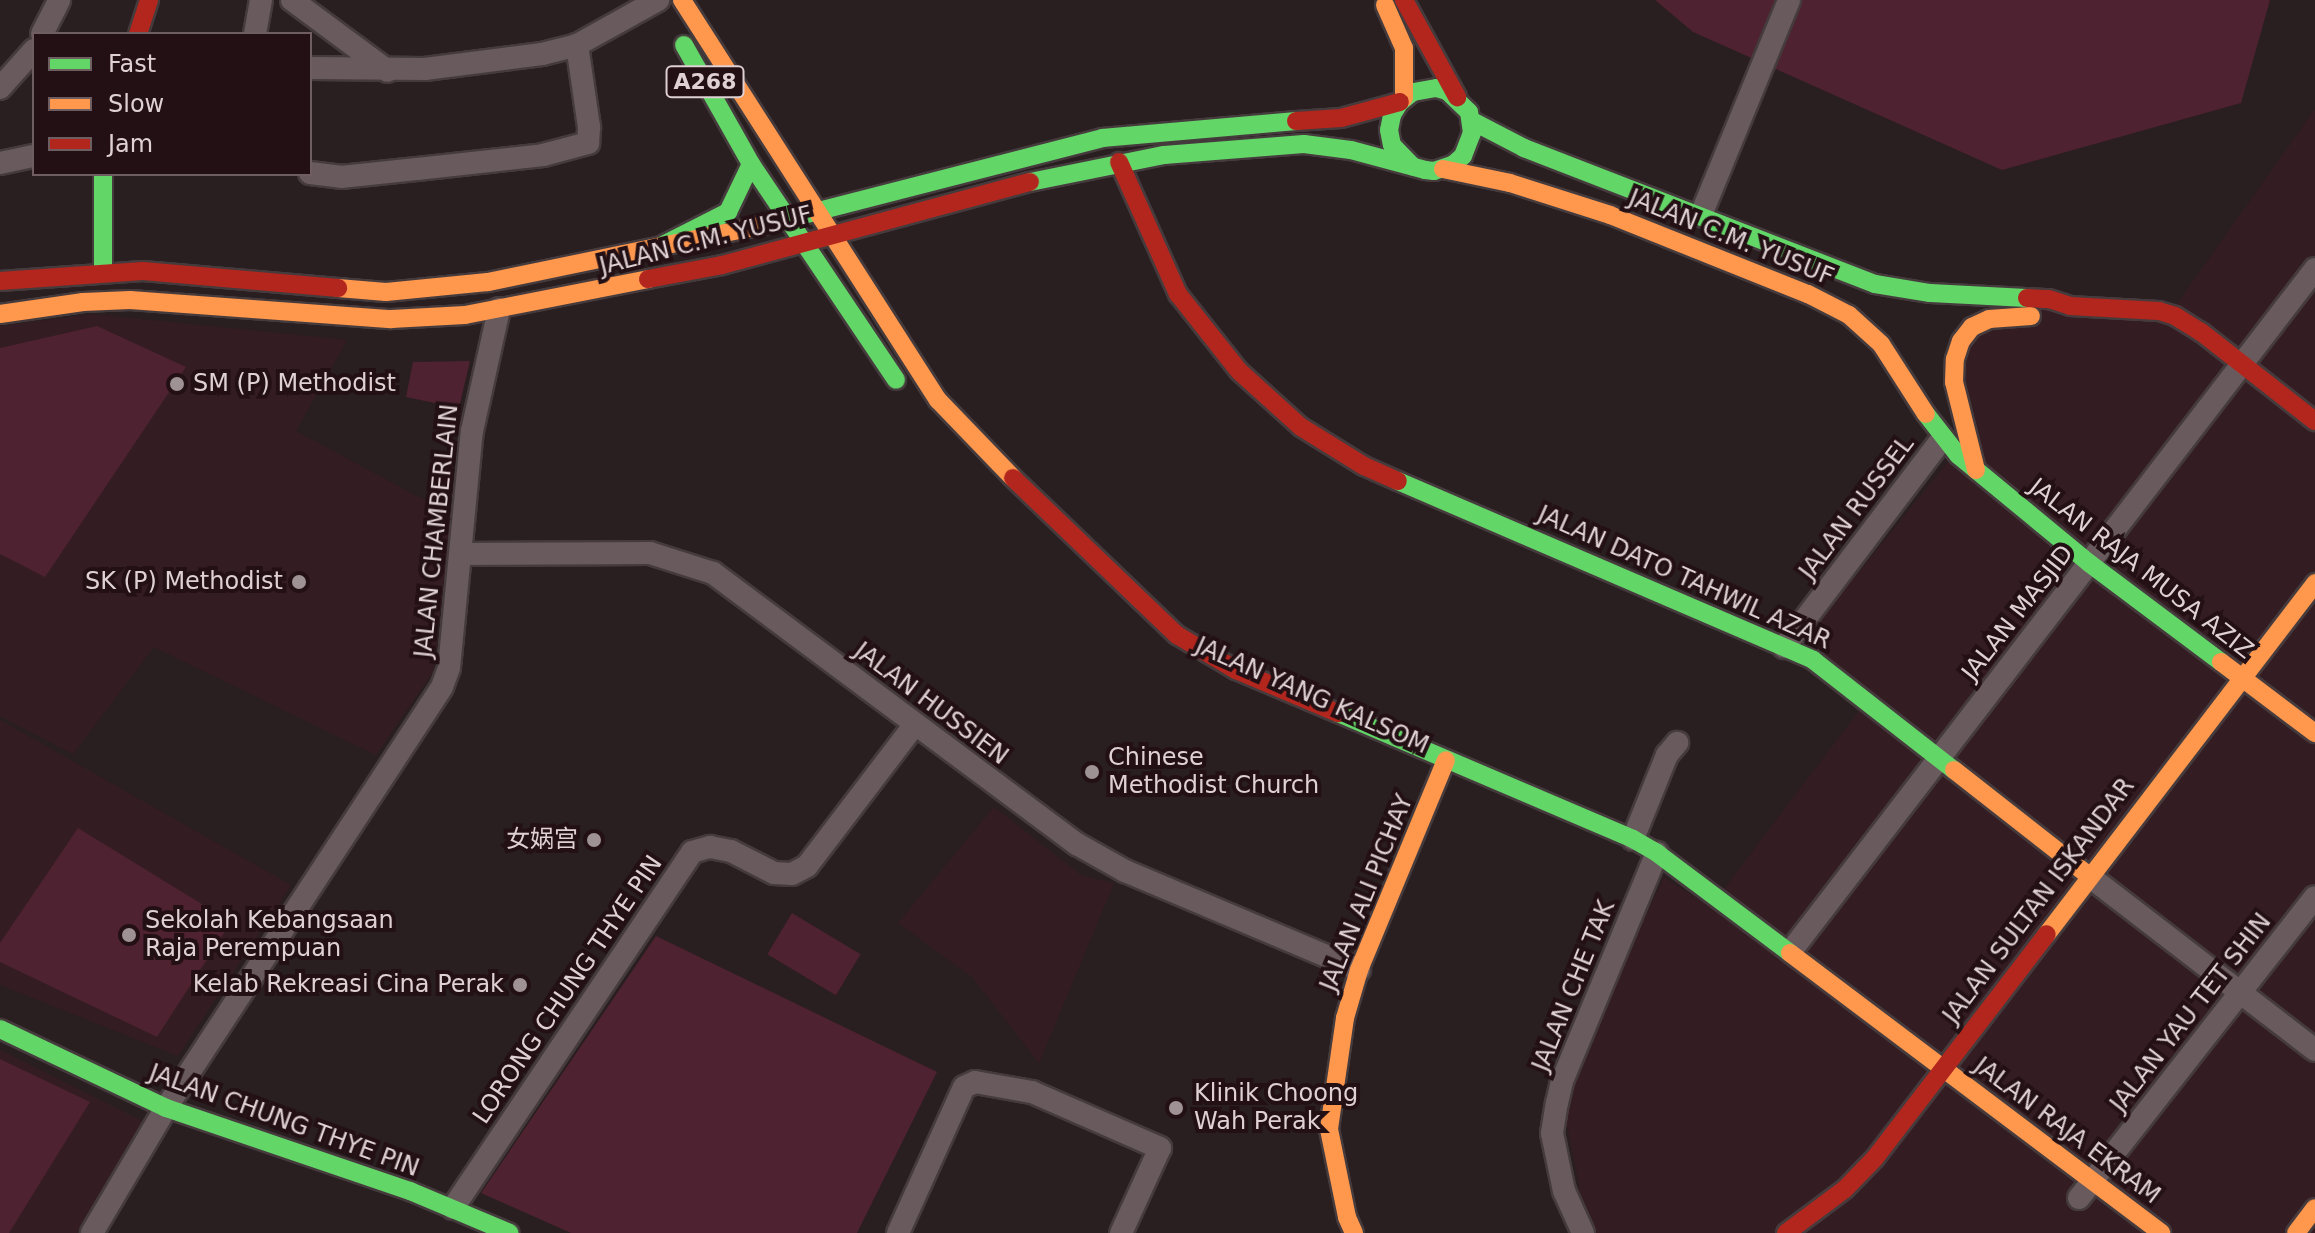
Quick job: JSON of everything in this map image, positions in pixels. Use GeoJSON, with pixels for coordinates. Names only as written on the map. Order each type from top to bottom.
{"type":"FeatureCollection","features":[{"type":"Feature","properties":{"kind":"main road"},"geometry":{"type":"LineString","coordinates":[[139,32],[149,0]]}},
{"type":"Feature","properties":{"kind":"main road","name":"A268"},"geometry":{"type":"LineString","coordinates":[[682,0],[818,210]]}},
{"type":"Feature","properties":{"kind":"main road"},"geometry":{"type":"LineString","coordinates":[[1382,0],[1404,48],[1402,100],[1389,130],[1392,145],[1413,167],[1443,169],[1463,156],[1472,133],[1472,121],[1404,0]]}},
{"type":"Feature","properties":{"kind":"main road","name":"A268"},"geometry":{"type":"LineString","coordinates":[[662,7],[751,164],[787,218]]}},
{"type":"Feature","properties":{"kind":"main road"},"geometry":{"type":"LineString","coordinates":[[1402,100],[1413,92],[1436,88],[1457,97]]}},
{"type":"Feature","properties":{"kind":"main road","name":"JALAN C.M. YUSUF"},"geometry":{"type":"LineString","coordinates":[[0,281],[103,272],[417,291],[488,282],[787,218],[1102,138],[1207,126],[1341,118],[1402,100]]}},
{"type":"Feature","properties":{"kind":"main road","name":"JALAN C.M. YUSUF"},"geometry":{"type":"LineString","coordinates":[[1472,121],[1524,148],[1875,284],[1904,290],[2049,299],[2070,306]]}},
{"type":"Feature","properties":{"kind":"main road","name":"JALAN C.M. YUSUF"},"geometry":{"type":"LineString","coordinates":[[0,314],[83,302],[130,300],[391,319],[499,309],[665,278],[804,244],[978,195],[1119,162],[1206,149],[1304,144],[1351,150],[1413,167]]}},
{"type":"Feature","properties":{"kind":"main road","name":"JALAN DATO TAHWIL AZAR"},"geometry":{"type":"LineString","coordinates":[[1119,162],[1154,248],[1178,294],[1239,371],[1301,427],[1364,466],[1784,647],[1836,676],[2089,876]]}},
{"type":"Feature","properties":{"kind":"main road"},"geometry":{"type":"LineString","coordinates":[[657,248],[728,212],[751,164]]}},
{"type":"Feature","properties":{"kind":"main road","name":"JALAN C.M. YUSUF"},"geometry":{"type":"LineString","coordinates":[[1443,169],[1510,183],[1610,215],[1833,304],[1881,344],[1942,439]]}},
{"type":"Feature","properties":{"kind":"main road"},"geometry":{"type":"LineString","coordinates":[[103,176],[103,272]]}},
{"type":"Feature","properties":{"kind":"main road","name":"JALAN YANG KALSOM"},"geometry":{"type":"LineString","coordinates":[[818,210],[938,400],[1107,584],[1218,661],[1446,760],[1642,856],[1791,951],[1943,1067]]}},
{"type":"Feature","properties":{"kind":"main road"},"geometry":{"type":"LineString","coordinates":[[787,218],[834,235]]}},
{"type":"Feature","properties":{"kind":"main road"},"geometry":{"type":"LineString","coordinates":[[787,218],[907,395]]}},
{"type":"Feature","properties":{"kind":"main road"},"geometry":{"type":"LineString","coordinates":[[1976,470],[1954,382],[1955,359],[1961,341],[1972,327],[1989,319],[2046,316],[2070,306],[2167,313],[2201,332],[2315,421]]}},
{"type":"Feature","properties":{"kind":"main road","name":"JALAN RAJA MUSA AZIZ"},"geometry":{"type":"LineString","coordinates":[[1942,439],[2089,563],[2315,733]]}},
{"type":"Feature","properties":{"kind":"main road","name":"JALAN SULTAN ISKANDAR"},"geometry":{"type":"LineString","coordinates":[[1786,1233],[1861,1173],[1924,1081],[1943,1067],[2315,583]]}},
{"type":"Feature","properties":{"kind":"main road","name":"JALAN ALI PICHAY"},"geometry":{"type":"LineString","coordinates":[[1354,1233],[1347,1217],[1329,1129],[1345,1018],[1359,970],[1446,760]]}},
{"type":"Feature","properties":{"kind":"main road"},"geometry":{"type":"LineString","coordinates":[[1551,825],[1607,848]]}},
{"type":"Feature","properties":{"kind":"main road","name":"JALAN YANG KALSOM"},"geometry":{"type":"LineString","coordinates":[[1642,856],[1669,888]]}},
{"type":"Feature","properties":{"kind":"main road","name":"JALAN CHUNG THYE PIN"},"geometry":{"type":"LineString","coordinates":[[0,1029],[166,1108],[453,1208],[510,1233]]}},
{"type":"Feature","properties":{"kind":"main road","name":"JALAN RAJA EKRAM"},"geometry":{"type":"LineString","coordinates":[[1943,1067],[2082,1194],[2161,1233]]}},
{"type":"Feature","properties":{"kind":"main road","name":"JALAN RAJA EKRAM"},"geometry":{"type":"LineString","coordinates":[[1924,1081],[1950,1101]]}},
{"type":"Feature","properties":{"kind":"main road"},"geometry":{"type":"LineString","coordinates":[[2296,1233],[2315,1208]]}},
{"type":"Feature","properties":{"kind":"street"},"geometry":{"type":"LineString","coordinates":[[43,32],[59,0]]}},
{"type":"Feature","properties":{"kind":"street"},"geometry":{"type":"LineString","coordinates":[[255,32],[261,0]]}},
{"type":"Feature","properties":{"kind":"street"},"geometry":{"type":"LineString","coordinates":[[292,0],[388,71]]}},
{"type":"Feature","properties":{"kind":"street"},"geometry":{"type":"LineString","coordinates":[[1701,215],[1789,0]]}},
{"type":"Feature","properties":{"kind":"street"},"geometry":{"type":"LineString","coordinates":[[312,68],[388,71],[501,61],[577,45],[662,7]]}},
{"type":"Feature","properties":{"kind":"street"},"geometry":{"type":"LineString","coordinates":[[312,173],[341,177],[417,169],[543,155],[588,143],[589,127],[577,45]]}},
{"type":"Feature","properties":{"kind":"street"},"geometry":{"type":"LineString","coordinates":[[0,88],[32,55]]}},
{"type":"Feature","properties":{"kind":"street"},"geometry":{"type":"LineString","coordinates":[[0,163],[32,156]]}},
{"type":"Feature","properties":{"kind":"street","name":"JALAN MASJID"},"geometry":{"type":"LineString","coordinates":[[1791,951],[2315,269]]}},
{"type":"Feature","properties":{"kind":"street","name":"JALAN CHAMBERLAIN"},"geometry":{"type":"LineString","coordinates":[[92,1233],[166,1108],[442,687],[449,668],[472,431],[499,309]]}},
{"type":"Feature","properties":{"kind":"street","name":"JALAN RUSSEL"},"geometry":{"type":"LineString","coordinates":[[1784,647],[1942,439]]}},
{"type":"Feature","properties":{"kind":"street","name":"JALAN HUSSIEN"},"geometry":{"type":"LineString","coordinates":[[460,554],[616,551],[650,553],[690,563],[734,586],[1089,851],[1143,879],[1359,970]]}},
{"type":"Feature","properties":{"kind":"street","name":"LORONG CHUNG THYE PIN"},"geometry":{"type":"LineString","coordinates":[[453,1208],[692,852],[710,847],[731,851],[774,873],[792,874],[807,866],[915,724]]}},
{"type":"Feature","properties":{"kind":"street","name":"JALAN CHE TAK"},"geometry":{"type":"LineString","coordinates":[[1583,1233],[1564,1191],[1552,1133],[1554,1118],[1562,1081],[1642,856],[1667,755],[1677,743]]}},
{"type":"Feature","properties":{"kind":"street","name":"JALAN DATO TAHWIL AZAR"},"geometry":{"type":"LineString","coordinates":[[2089,876],[2315,1050]]}},
{"type":"Feature","properties":{"kind":"street","name":"JALAN YAU TET SHIN"},"geometry":{"type":"LineString","coordinates":[[2082,1194],[2315,897]]}},
{"type":"Feature","properties":{"kind":"street"},"geometry":{"type":"LineString","coordinates":[[898,1233],[964,1087],[990,1083],[1032,1092],[1160,1148],[1121,1233]]}},
{"type":"Feature","properties":{"kind":"shaded area"},"geometry":{"type":"Polygon","coordinates":[[[1655,0],[2270,0],[2241,103],[2002,170],[1693,32],[1655,0]]]}},
{"type":"Feature","properties":{"kind":"shaded area"},"geometry":{"type":"Polygon","coordinates":[[[2315,109],[2315,1233],[1596,1233],[1586,1220],[1565,1115],[1588,1037],[1664,877],[1710,907],[1869,698],[1797,648],[1957,451],[1956,354],[2003,304],[2169,315],[2315,109]]]}},
{"type":"Feature","properties":{"kind":"shaded area"},"geometry":{"type":"Polygon","coordinates":[[[93,314],[347,340],[296,431],[452,515],[433,672],[376,755],[154,647],[73,754],[0,716],[0,326],[93,314]]]}},
{"type":"Feature","properties":{"kind":"shaded area"},"geometry":{"type":"Polygon","coordinates":[[[97,326],[186,367],[45,577],[0,554],[0,348],[97,326]]]}},
{"type":"Feature","properties":{"kind":"shaded area"},"geometry":{"type":"Polygon","coordinates":[[[470,361],[459,408],[406,397],[413,362],[470,361]]]}},
{"type":"Feature","properties":{"kind":"shaded area","name":"Sekolah Kebangsaan Raja Perempuan"},"geometry":{"type":"Polygon","coordinates":[[[0,720],[291,885],[178,1056],[0,985],[0,720]]]}},
{"type":"Feature","properties":{"kind":"shaded area"},"geometry":{"type":"Polygon","coordinates":[[[994,807],[1082,876],[1114,883],[1039,1063],[972,977],[898,923],[994,807]]]}},
{"type":"Feature","properties":{"kind":"shaded area"},"geometry":{"type":"Polygon","coordinates":[[[78,828],[231,922],[157,1037],[0,962],[0,943],[78,828]]]}},
{"type":"Feature","properties":{"kind":"shaded area"},"geometry":{"type":"Polygon","coordinates":[[[792,913],[861,954],[836,995],[767,954],[792,913]]]}},
{"type":"Feature","properties":{"kind":"shaded area"},"geometry":{"type":"Polygon","coordinates":[[[656,936],[937,1072],[857,1233],[571,1233],[481,1193],[656,936]]]}},
{"type":"Feature","properties":{"kind":"shaded area"},"geometry":{"type":"Polygon","coordinates":[[[0,1050],[146,1123],[78,1233],[0,1233],[0,1050]]]}},
{"type":"Feature","properties":{"kind":"shaded area"},"geometry":{"type":"Polygon","coordinates":[[[0,1059],[90,1102],[9,1233],[0,1233],[0,1059]]]}},
{"type":"Feature","properties":{"kind":"traffic: fast"},"geometry":{"type":"LineString","coordinates":[[684,45],[751,164],[896,380]]}},
{"type":"Feature","properties":{"kind":"traffic: fast"},"geometry":{"type":"LineString","coordinates":[[1030,182],[1164,155],[1304,144],[1351,150],[1425,170],[1434,171],[1454,164],[1463,156],[1472,133],[1469,112],[1447,91],[1436,88],[1413,92],[1400,102],[1392,115],[1389,130],[1392,145],[1413,167]]}},
{"type":"Feature","properties":{"kind":"traffic: fast"},"geometry":{"type":"LineString","coordinates":[[764,225],[1102,138],[1296,121]]}},
{"type":"Feature","properties":{"kind":"traffic: fast"},"geometry":{"type":"LineString","coordinates":[[1472,121],[1524,148],[1875,284],[1930,293],[2027,298]]}},
{"type":"Feature","properties":{"kind":"traffic: fast"},"geometry":{"type":"LineString","coordinates":[[657,248],[728,212],[751,164]]}},
{"type":"Feature","properties":{"kind":"traffic: fast"},"geometry":{"type":"LineString","coordinates":[[103,176],[103,272]]}},
{"type":"Feature","properties":{"kind":"traffic: fast"},"geometry":{"type":"LineString","coordinates":[[1926,414],[1958,455],[2089,563],[2221,662]]}},
{"type":"Feature","properties":{"kind":"traffic: fast"},"geometry":{"type":"LineString","coordinates":[[1398,481],[1813,660],[1954,770]]}},
{"type":"Feature","properties":{"kind":"traffic: fast"},"geometry":{"type":"LineString","coordinates":[[1338,713],[1633,839],[1657,853],[1790,953]]}},
{"type":"Feature","properties":{"kind":"traffic: fast"},"geometry":{"type":"LineString","coordinates":[[0,1029],[166,1108],[410,1191],[510,1233]]}},
{"type":"Feature","properties":{"kind":"traffic: slow"},"geometry":{"type":"LineString","coordinates":[[682,0],[938,400],[1013,478]]}},
{"type":"Feature","properties":{"kind":"traffic: slow"},"geometry":{"type":"LineString","coordinates":[[1385,5],[1404,48],[1404,98]]}},
{"type":"Feature","properties":{"kind":"traffic: slow"},"geometry":{"type":"LineString","coordinates":[[1443,169],[1510,183],[1610,215],[1808,294],[1849,315],[1881,344],[1926,414]]}},
{"type":"Feature","properties":{"kind":"traffic: slow"},"geometry":{"type":"LineString","coordinates":[[338,288],[386,292],[488,282],[764,225]]}},
{"type":"Feature","properties":{"kind":"traffic: slow"},"geometry":{"type":"LineString","coordinates":[[0,314],[83,302],[130,300],[391,319],[465,315],[648,279]]}},
{"type":"Feature","properties":{"kind":"traffic: slow"},"geometry":{"type":"LineString","coordinates":[[1976,470],[1954,382],[1955,359],[1961,341],[1972,327],[1989,319],[2031,316]]}},
{"type":"Feature","properties":{"kind":"traffic: slow"},"geometry":{"type":"LineString","coordinates":[[2047,934],[2315,583]]}},
{"type":"Feature","properties":{"kind":"traffic: slow"},"geometry":{"type":"LineString","coordinates":[[2221,662],[2315,733]]}},
{"type":"Feature","properties":{"kind":"traffic: slow"},"geometry":{"type":"LineString","coordinates":[[1354,1233],[1347,1217],[1329,1129],[1345,1018],[1359,970],[1446,760]]}},
{"type":"Feature","properties":{"kind":"traffic: slow"},"geometry":{"type":"LineString","coordinates":[[1954,770],[2089,876]]}},
{"type":"Feature","properties":{"kind":"traffic: slow"},"geometry":{"type":"LineString","coordinates":[[1790,953],[2161,1233]]}},
{"type":"Feature","properties":{"kind":"traffic: slow"},"geometry":{"type":"LineString","coordinates":[[2296,1233],[2315,1208]]}},
{"type":"Feature","properties":{"kind":"traffic: jam"},"geometry":{"type":"LineString","coordinates":[[139,32],[149,0]]}},
{"type":"Feature","properties":{"kind":"traffic: jam"},"geometry":{"type":"LineString","coordinates":[[1404,0],[1457,97]]}},
{"type":"Feature","properties":{"kind":"traffic: jam"},"geometry":{"type":"LineString","coordinates":[[1296,121],[1341,118],[1400,102]]}},
{"type":"Feature","properties":{"kind":"traffic: jam"},"geometry":{"type":"LineString","coordinates":[[1119,162],[1178,294],[1239,371],[1301,427],[1364,466],[1398,481]]}},
{"type":"Feature","properties":{"kind":"traffic: jam"},"geometry":{"type":"LineString","coordinates":[[648,279],[722,265],[1030,182]]}},
{"type":"Feature","properties":{"kind":"traffic: jam"},"geometry":{"type":"LineString","coordinates":[[0,281],[143,271],[338,288]]}},
{"type":"Feature","properties":{"kind":"traffic: jam"},"geometry":{"type":"LineString","coordinates":[[2027,298],[2049,299],[2070,306],[2159,311],[2175,316],[2201,332],[2315,421]]}},
{"type":"Feature","properties":{"kind":"traffic: jam"},"geometry":{"type":"LineString","coordinates":[[1013,478],[1177,635],[1236,670],[1338,713]]}},
{"type":"Feature","properties":{"kind":"traffic: jam"},"geometry":{"type":"LineString","coordinates":[[1786,1233],[1845,1189],[1875,1158],[2047,934]]}},
{"type":"Feature","properties":{"kind":"place","name":"SM (P) Methodist"},"geometry":{"type":"Point","coordinates":[177,384]}},
{"type":"Feature","properties":{"kind":"place","name":"SK (P) Methodist"},"geometry":{"type":"Point","coordinates":[299,582]}},
{"type":"Feature","properties":{"kind":"place","name":"Chinese Methodist Church"},"geometry":{"type":"Point","coordinates":[1092,772]}},
{"type":"Feature","properties":{"kind":"place","name":"女娲宫"},"geometry":{"type":"Point","coordinates":[594,840]}},
{"type":"Feature","properties":{"kind":"place","name":"Sekolah Kebangsaan Raja Perempuan"},"geometry":{"type":"Point","coordinates":[129,935]}},
{"type":"Feature","properties":{"kind":"place","name":"Kelab Rekreasi Cina Perak"},"geometry":{"type":"Point","coordinates":[520,985]}},
{"type":"Feature","properties":{"kind":"place","name":"Klinik Choong Wah Perak"},"geometry":{"type":"Point","coordinates":[1176,1108]}}]}
